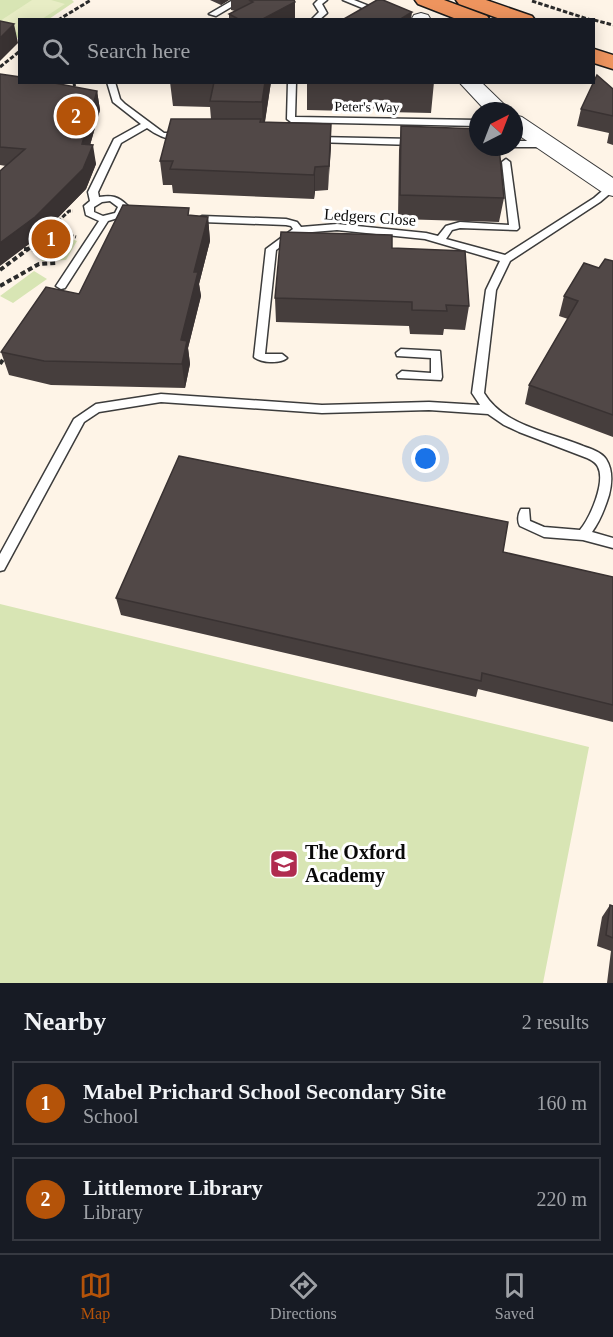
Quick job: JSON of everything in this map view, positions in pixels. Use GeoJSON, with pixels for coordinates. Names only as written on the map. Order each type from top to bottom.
{"type":"FeatureCollection","features":[{"type":"Feature","properties":{"kind":"highway"},"geometry":{"type":"LineString","coordinates":[[466,0],[519,18]]}},
{"type":"Feature","properties":{"kind":"highway"},"geometry":{"type":"LineString","coordinates":[[414,7],[470,18]]}},
{"type":"Feature","properties":{"kind":"highway"},"geometry":{"type":"LineString","coordinates":[[595,41],[613,47]]}},
{"type":"Feature","properties":{"kind":"highway"},"geometry":{"type":"LineString","coordinates":[[595,56],[613,62]]}},
{"type":"Feature","properties":{"kind":"street"},"geometry":{"type":"LineString","coordinates":[[471,84],[487,102]]}},
{"type":"Feature","properties":{"kind":"street"},"geometry":{"type":"LineString","coordinates":[[523,129],[612,188]]}},
{"type":"Feature","properties":{"kind":"lane"},"geometry":{"type":"LineString","coordinates":[[213,14],[239,0]]}},
{"type":"Feature","properties":{"kind":"lane"},"geometry":{"type":"LineString","coordinates":[[317,18],[323,13],[318,4],[323,0]]}},
{"type":"Feature","properties":{"kind":"lane"},"geometry":{"type":"LineString","coordinates":[[347,0],[390,15]]}},
{"type":"Feature","properties":{"kind":"lane"},"geometry":{"type":"LineString","coordinates":[[112,84],[116,100],[162,135],[198,136]]}},
{"type":"Feature","properties":{"kind":"lane","name":"Peter's Way"},"geometry":{"type":"LineString","coordinates":[[292,84],[291,119],[469,123]]}},
{"type":"Feature","properties":{"kind":"lane"},"geometry":{"type":"LineString","coordinates":[[95,201],[93,192],[117,141],[147,124]]}},
{"type":"Feature","properties":{"kind":"lane"},"geometry":{"type":"LineString","coordinates":[[303,139],[420,142]]}},
{"type":"Feature","properties":{"kind":"lane"},"geometry":{"type":"LineString","coordinates":[[523,144],[544,144]]}},
{"type":"Feature","properties":{"kind":"lane"},"geometry":{"type":"LineString","coordinates":[[440,240],[449,228],[460,225],[514,228],[506,162]]}},
{"type":"Feature","properties":{"kind":"lane"},"geometry":{"type":"LineString","coordinates":[[488,410],[478,393],[491,290],[506,259],[612,188]]}},
{"type":"Feature","properties":{"kind":"lane"},"geometry":{"type":"LineString","coordinates":[[112,198],[123,206],[121,213],[105,219],[89,213],[89,206],[95,201],[112,198]]}},
{"type":"Feature","properties":{"kind":"lane"},"geometry":{"type":"LineString","coordinates":[[61,286],[105,219]]}},
{"type":"Feature","properties":{"kind":"lane"},"geometry":{"type":"LineString","coordinates":[[202,219],[286,222],[294,224],[298,230],[271,249],[259,357],[282,358]]}},
{"type":"Feature","properties":{"kind":"lane","name":"Ledgers Close"},"geometry":{"type":"LineString","coordinates":[[298,230],[337,227],[426,236],[506,259]]}},
{"type":"Feature","properties":{"kind":"lane"},"geometry":{"type":"LineString","coordinates":[[401,353],[436,354],[437,377],[402,375]]}},
{"type":"Feature","properties":{"kind":"lane"},"geometry":{"type":"LineString","coordinates":[[0,566],[80,419],[96,408],[161,398],[322,409],[429,406],[488,410],[510,423],[596,457],[613,459]]}},
{"type":"Feature","properties":{"kind":"lane"},"geometry":{"type":"LineString","coordinates":[[583,535],[596,516],[605,486],[603,464],[596,457]]}},
{"type":"Feature","properties":{"kind":"lane"},"geometry":{"type":"LineString","coordinates":[[525,512],[524,523],[530,528],[568,535],[583,535],[613,543]]}},
{"type":"Feature","properties":{"kind":"path"},"geometry":{"type":"LineString","coordinates":[[61,18],[91,0]]}},
{"type":"Feature","properties":{"kind":"path"},"geometry":{"type":"LineString","coordinates":[[529,0],[586,18]]}},
{"type":"Feature","properties":{"kind":"path"},"geometry":{"type":"LineString","coordinates":[[595,21],[613,25]]}},
{"type":"Feature","properties":{"kind":"path"},"geometry":{"type":"LineString","coordinates":[[0,67],[18,53]]}},
{"type":"Feature","properties":{"kind":"path"},"geometry":{"type":"LineString","coordinates":[[74,84],[76,98]]}},
{"type":"Feature","properties":{"kind":"path"},"geometry":{"type":"LineString","coordinates":[[0,270],[26,250],[65,213],[77,212]]}},
{"type":"Feature","properties":{"kind":"path"},"geometry":{"type":"LineString","coordinates":[[26,250],[34,253],[45,251],[66,234],[82,238]]}},
{"type":"Feature","properties":{"kind":"path"},"geometry":{"type":"LineString","coordinates":[[0,286],[39,264],[68,262]]}},
{"type":"Feature","properties":{"kind":"path"},"geometry":{"type":"LineString","coordinates":[[0,364],[10,347]]}},
{"type":"Feature","properties":{"kind":"green space"},"geometry":{"type":"Polygon","coordinates":[[[0,0],[72,0],[74,2],[50,18],[18,18],[18,38],[0,35],[0,0]]]}},
{"type":"Feature","properties":{"kind":"green space"},"geometry":{"type":"Polygon","coordinates":[[[32,0],[51,0],[65,4],[44,18],[18,18],[18,33],[0,27],[0,21],[32,0]]]}},
{"type":"Feature","properties":{"kind":"green space"},"geometry":{"type":"Polygon","coordinates":[[[67,237],[77,241],[66,260],[41,261],[67,237]]]}},
{"type":"Feature","properties":{"kind":"green space"},"geometry":{"type":"Polygon","coordinates":[[[34,271],[47,279],[13,303],[0,296],[34,271]]]}},
{"type":"Feature","properties":{"kind":"green space","name":"The Oxford Academy"},"geometry":{"type":"Polygon","coordinates":[[[0,604],[589,747],[543,983],[0,983],[0,604]]]}},
{"type":"Feature","properties":{"kind":"building"},"geometry":{"type":"Polygon","coordinates":[[[249,0],[294,0],[295,2],[265,18],[236,18],[229,14],[253,2],[249,0]]]}},
{"type":"Feature","properties":{"kind":"building"},"geometry":{"type":"Polygon","coordinates":[[[377,0],[383,0],[412,12],[402,18],[346,18],[377,0]]]}},
{"type":"Feature","properties":{"kind":"building"},"geometry":{"type":"Polygon","coordinates":[[[0,21],[14,24],[0,38],[0,21]]]}},
{"type":"Feature","properties":{"kind":"building"},"geometry":{"type":"Polygon","coordinates":[[[0,74],[18,77],[18,84],[60,84],[97,91],[82,144],[93,145],[83,169],[35,217],[0,243],[0,171],[25,149],[0,147],[0,74]]]}},
{"type":"Feature","properties":{"kind":"building"},"geometry":{"type":"Polygon","coordinates":[[[597,75],[613,89],[613,116],[581,109],[593,84],[595,84],[597,75]]]}},
{"type":"Feature","properties":{"kind":"building"},"geometry":{"type":"Polygon","coordinates":[[[214,84],[265,84],[262,102],[210,101],[214,84]]]}},
{"type":"Feature","properties":{"kind":"building"},"geometry":{"type":"Polygon","coordinates":[[[171,119],[261,119],[260,122],[331,124],[329,166],[315,167],[314,175],[170,169],[173,161],[160,161],[171,119]]]}},
{"type":"Feature","properties":{"kind":"building"},"geometry":{"type":"Polygon","coordinates":[[[401,126],[469,129],[469,156],[500,156],[504,198],[400,195],[401,126]]]}},
{"type":"Feature","properties":{"kind":"building"},"geometry":{"type":"Polygon","coordinates":[[[123,205],[189,208],[188,215],[208,217],[194,272],[198,272],[181,340],[187,341],[182,364],[44,361],[1,352],[46,287],[79,294],[123,205]]]}},
{"type":"Feature","properties":{"kind":"building"},"geometry":{"type":"Polygon","coordinates":[[[281,232],[392,235],[392,248],[465,251],[469,306],[446,305],[447,311],[412,310],[412,302],[275,298],[281,232]]]}},
{"type":"Feature","properties":{"kind":"building"},"geometry":{"type":"Polygon","coordinates":[[[605,259],[613,261],[613,415],[529,385],[578,301],[564,296],[584,263],[599,268],[605,259]]]}},
{"type":"Feature","properties":{"kind":"building"},"geometry":{"type":"Polygon","coordinates":[[[179,456],[508,522],[503,552],[613,577],[613,705],[482,673],[481,681],[116,598],[179,456]]]}},
{"type":"Feature","properties":{"kind":"building"},"geometry":{"type":"Polygon","coordinates":[[[610,905],[613,906],[613,938],[606,935],[610,905]]]}},
{"type":"Feature","properties":{"kind":"place","name":"Littlemore Library"},"geometry":{"type":"Point","coordinates":[76,116]}},
{"type":"Feature","properties":{"kind":"place","name":"Mabel Prichard School Secondary Site"},"geometry":{"type":"Point","coordinates":[51,239]}},
{"type":"Feature","properties":{"kind":"place","name":"The Oxford Academy"},"geometry":{"type":"Point","coordinates":[284,864]}}]}
